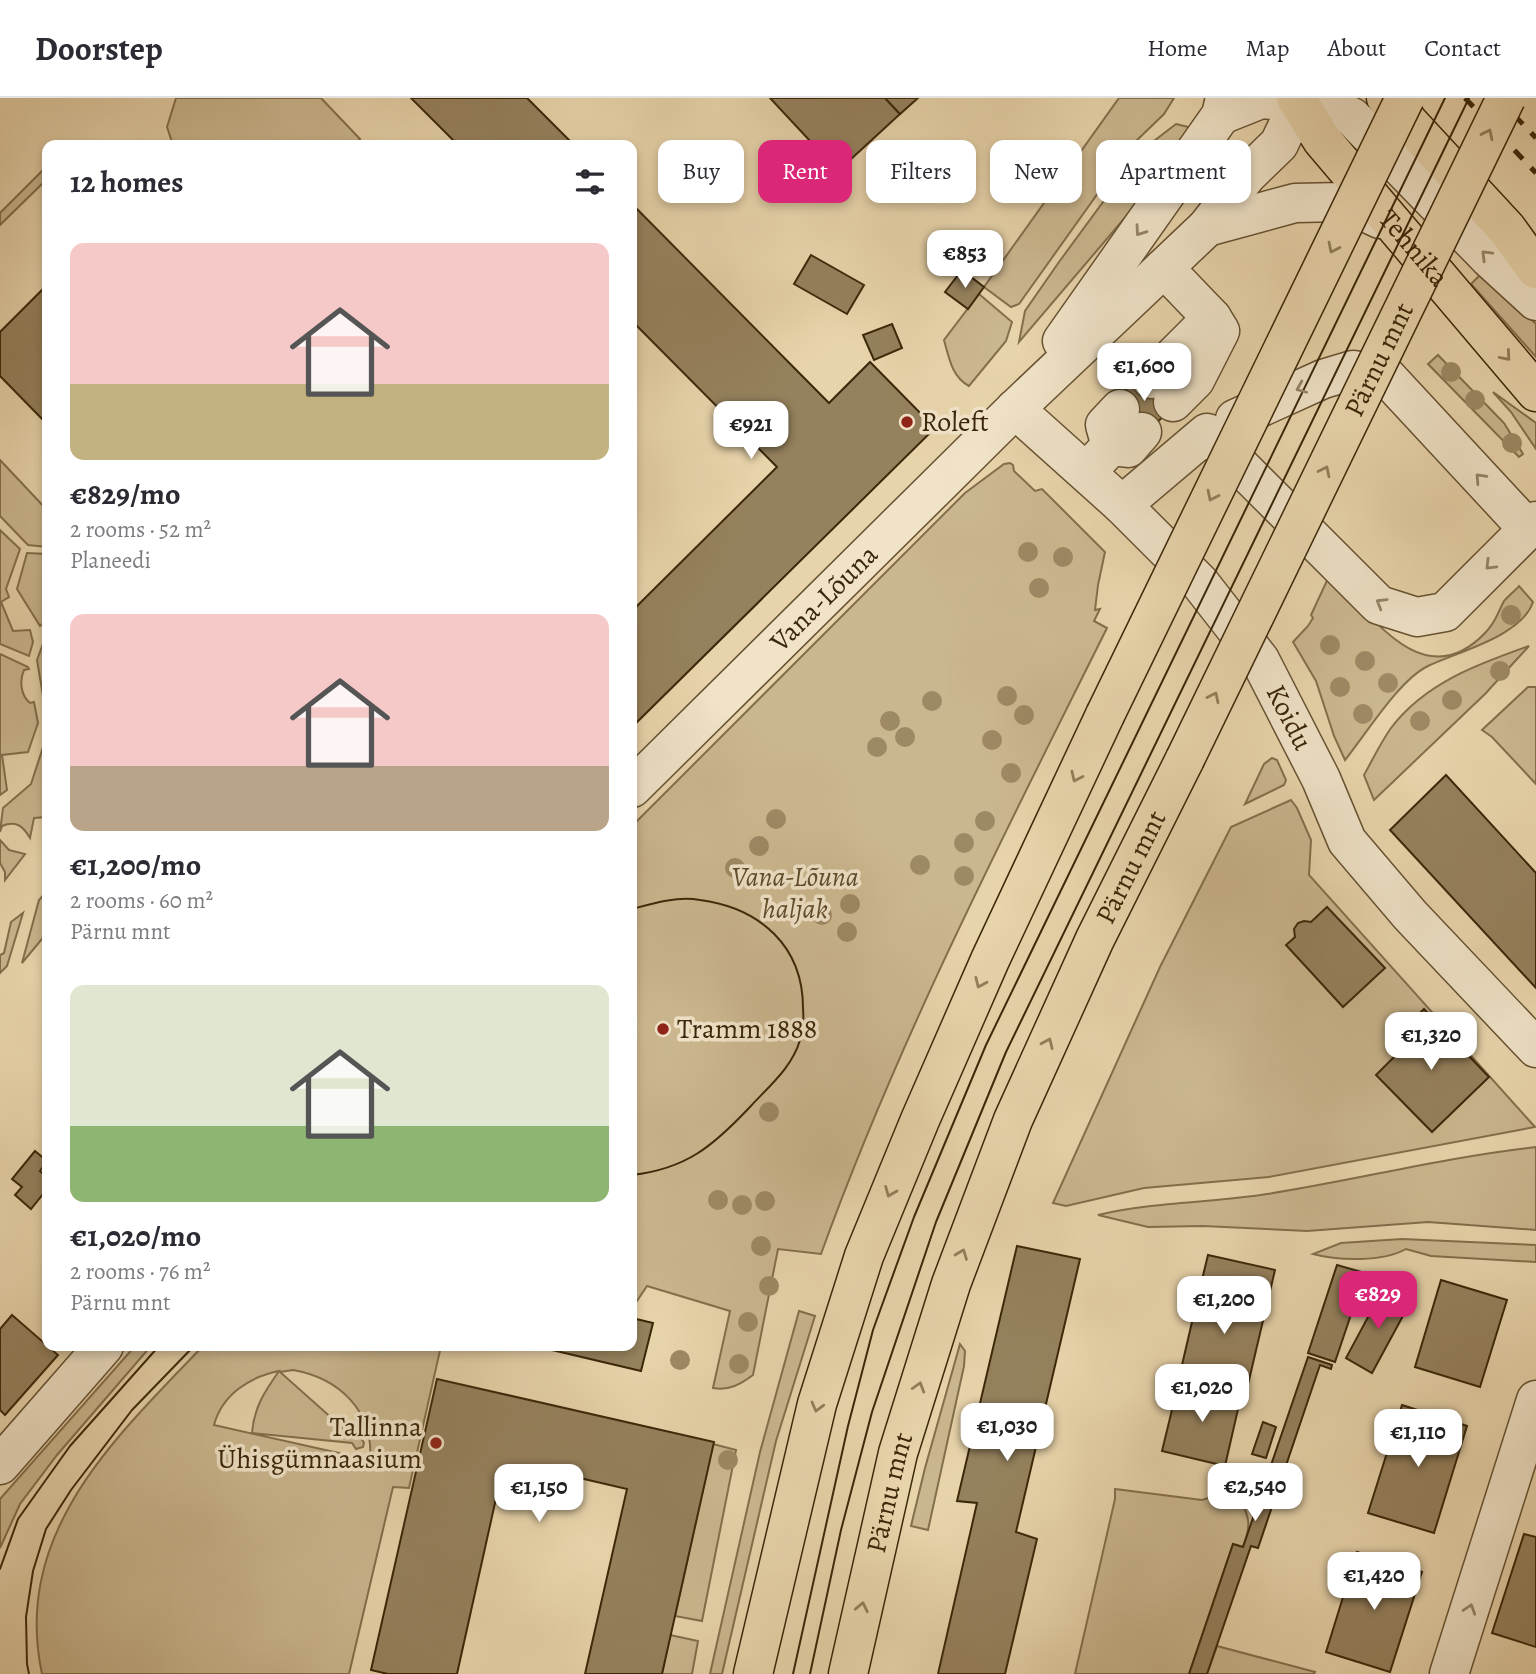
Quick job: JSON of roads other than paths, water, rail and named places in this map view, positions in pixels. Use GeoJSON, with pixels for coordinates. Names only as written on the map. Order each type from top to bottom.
{"type":"FeatureCollection","features":[{"type":"Feature","properties":{"kind":"main road"},"geometry":{"type":"LineString","coordinates":[[1386,98],[1507,229],[1536,269]]}},
{"type":"Feature","properties":{"kind":"main road"},"geometry":{"type":"LineString","coordinates":[[753,1674],[817,1404],[864,1256],[925,1108],[990,960],[1105,715],[1405,98]]}},
{"type":"Feature","properties":{"kind":"main road","name":"Pärnu mnt"},"geometry":{"type":"LineString","coordinates":[[848,1674],[898,1452],[951,1284],[1013,1120],[1095,939],[1506,98]]}},
{"type":"Feature","properties":{"kind":"main road","name":"Tehnika"},"geometry":{"type":"LineString","coordinates":[[1299,99],[1322,140],[1536,392]]}},
{"type":"Feature","properties":{"kind":"street"},"geometry":{"type":"LineString","coordinates":[[1223,106],[1261,99],[1299,99],[1326,105],[1352,117],[1489,258],[1536,301]]}},
{"type":"Feature","properties":{"kind":"street","name":"Vana-Lõuna"},"geometry":{"type":"LineString","coordinates":[[637,783],[1015,409],[1207,227],[1247,175],[1279,144],[1299,99]]}},
{"type":"Feature","properties":{"kind":"street","name":"Vana-Lõuna"},"geometry":{"type":"LineString","coordinates":[[1015,409],[1223,106]]}},
{"type":"Feature","properties":{"kind":"street"},"geometry":{"type":"LineString","coordinates":[[1207,227],[1307,202],[1343,202],[1395,225]]}},
{"type":"Feature","properties":{"kind":"street"},"geometry":{"type":"LineString","coordinates":[[1162,391],[1195,380],[1220,331],[1212,318],[1164,268]]}},
{"type":"Feature","properties":{"kind":"street"},"geometry":{"type":"LineString","coordinates":[[1122,505],[1207,433],[1276,398],[1353,370],[1386,376],[1531,525],[1445,612],[1417,617],[1379,605],[1207,433]]}},
{"type":"Feature","properties":{"kind":"street","name":"Koidu"},"geometry":{"type":"LineString","coordinates":[[1015,409],[1115,440],[1122,505],[1200,583],[1261,660],[1321,779],[1347,841],[1410,915],[1536,1048]]}},
{"type":"Feature","properties":{"kind":"street"},"geometry":{"type":"LineString","coordinates":[[0,1465],[100,1351]]}},
{"type":"Feature","properties":{"kind":"street"},"geometry":{"type":"LineString","coordinates":[[1449,1674],[1536,1400]]}},
{"type":"Feature","properties":{"kind":"tram line"},"geometry":{"type":"LineString","coordinates":[[793,1674],[848,1426],[873,1330],[914,1217],[986,1045],[1445,98]]}},
{"type":"Feature","properties":{"kind":"tram line"},"geometry":{"type":"LineString","coordinates":[[810,1674],[841,1530],[872,1412],[936,1222],[1006,1052],[1469,98]]}},
{"type":"Feature","properties":{"kind":"tram line"},"geometry":{"type":"LineString","coordinates":[[637,908],[691,899],[722,904],[759,921],[774,934],[795,966],[801,986],[803,1017],[800,1040],[791,1059],[736,1122],[697,1154],[668,1167],[637,1174]]}},
{"type":"Feature","properties":{"kind":"tram line"},"geometry":{"type":"LineString","coordinates":[[0,1569],[18,1519],[70,1446],[155,1351]]}},
{"type":"Feature","properties":{"kind":"tram line"},"geometry":{"type":"LineString","coordinates":[[29,1674],[26,1617],[33,1571],[46,1529],[71,1490],[132,1410],[189,1351]]}},
{"type":"Feature","properties":{"kind":"railway"},"geometry":{"type":"LineString","coordinates":[[1465,98],[1536,173]]}},
{"type":"Feature","properties":{"kind":"railway"},"geometry":{"type":"LineString","coordinates":[[1498,98],[1536,138]]}},
{"type":"Feature","properties":{"kind":"place","name":"Roleft"},"geometry":{"type":"Point","coordinates":[907,422]}},
{"type":"Feature","properties":{"kind":"place","name":"Tramm 1888"},"geometry":{"type":"Point","coordinates":[663,1029]}},
{"type":"Feature","properties":{"kind":"place","name":"Tallinna Ühisgümnaasium"},"geometry":{"type":"Point","coordinates":[436,1443]}},
{"type":"Feature","properties":{"kind":"park label","name":"Vana-Lõuna haljak"},"geometry":{"type":"Point","coordinates":[795,893]}}]}
